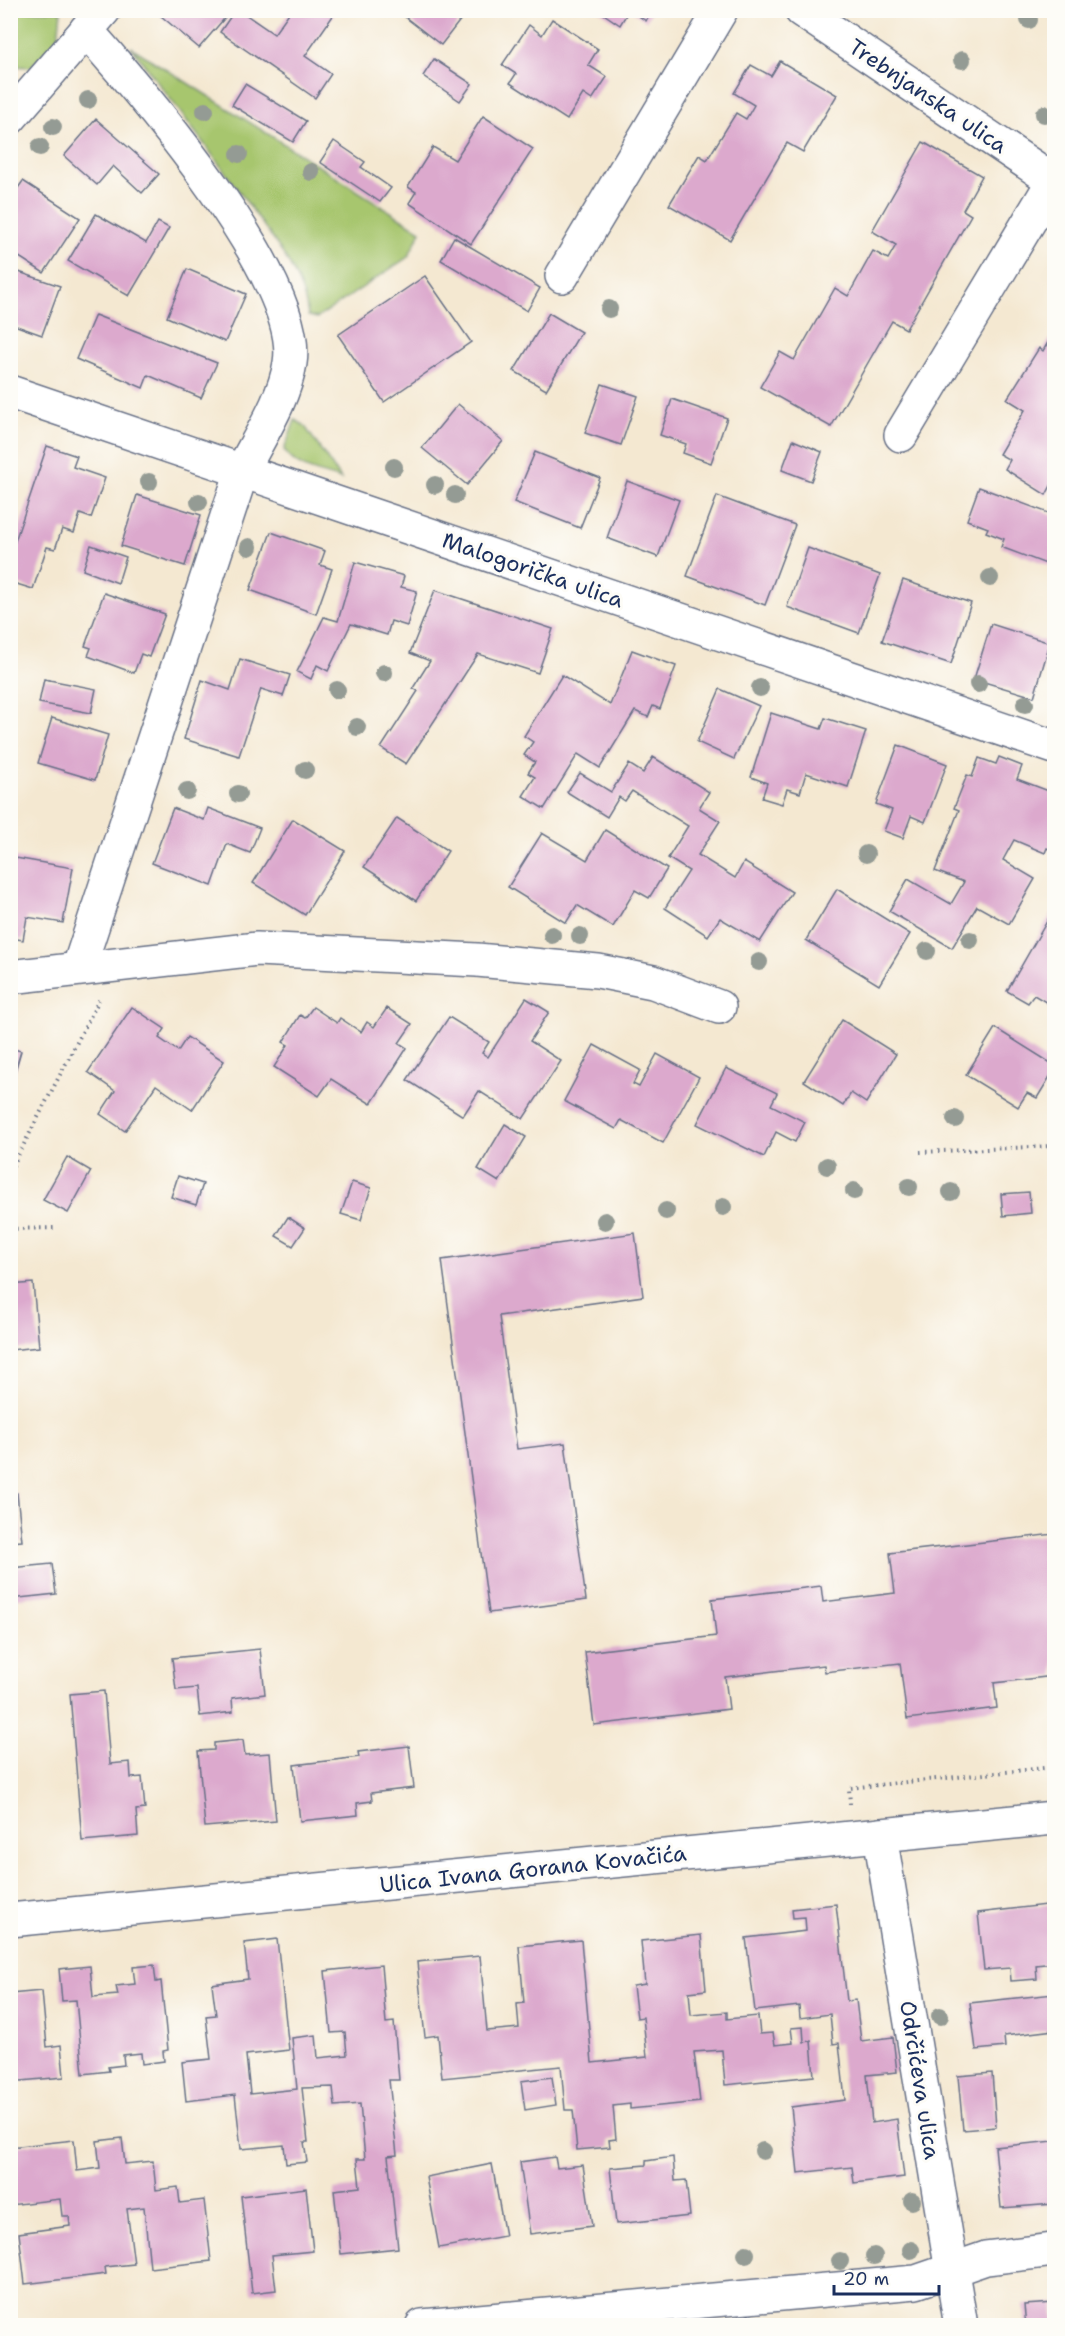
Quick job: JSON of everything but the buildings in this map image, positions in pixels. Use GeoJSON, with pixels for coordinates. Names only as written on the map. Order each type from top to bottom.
{"type":"FeatureCollection","features":[{"type":"Feature","properties":{"kind":"street"},"geometry":{"type":"LineString","coordinates":[[562,276],[721,10]]}},
{"type":"Feature","properties":{"kind":"street","name":"Trebnjanska ulica"},"geometry":{"type":"LineString","coordinates":[[801,10],[1054,180]]}},
{"type":"Feature","properties":{"kind":"street"},"geometry":{"type":"LineString","coordinates":[[10,118],[95,20],[132,82],[195,165],[263,263],[277,296],[286,327],[290,361],[281,395],[242,471],[79,967]]}},
{"type":"Feature","properties":{"kind":"street"},"geometry":{"type":"LineString","coordinates":[[901,435],[1054,180]]}},
{"type":"Feature","properties":{"kind":"street","name":"Malogorička ulica"},"geometry":{"type":"LineString","coordinates":[[10,392],[1054,747]]}},
{"type":"Feature","properties":{"kind":"street"},"geometry":{"type":"LineString","coordinates":[[10,977],[79,967],[257,949],[477,960],[598,971],[654,982],[719,1007]]}},
{"type":"Feature","properties":{"kind":"street","name":"Ulica Ivana Gorana Kovačića"},"geometry":{"type":"LineString","coordinates":[[10,1920],[1054,1818]]}},
{"type":"Feature","properties":{"kind":"street","name":"Odrčićeva ulica"},"geometry":{"type":"LineString","coordinates":[[880,1835],[961,2325]]}},
{"type":"Feature","properties":{"kind":"street"},"geometry":{"type":"LineString","coordinates":[[422,2325],[916,2282],[986,2258],[1054,2250]]}},
{"type":"Feature","properties":{"kind":"path"},"geometry":{"type":"LineString","coordinates":[[10,1171],[116,964]]}},
{"type":"Feature","properties":{"kind":"path"},"geometry":{"type":"LineString","coordinates":[[920,1152],[1054,1146]]}},
{"type":"Feature","properties":{"kind":"path"},"geometry":{"type":"LineString","coordinates":[[10,1229],[55,1228]]}},
{"type":"Feature","properties":{"kind":"green space"},"geometry":{"type":"Polygon","coordinates":[[[10,11],[61,11],[58,39],[31,67],[11,66],[10,11]]]}},
{"type":"Feature","properties":{"kind":"green space"},"geometry":{"type":"Polygon","coordinates":[[[131,47],[421,231],[408,257],[317,318],[308,316],[294,273],[278,246],[131,47]]]}},
{"type":"Feature","properties":{"kind":"green space"},"geometry":{"type":"Polygon","coordinates":[[[295,420],[304,425],[341,479],[302,466],[289,457],[284,450],[295,420]]]}}]}
